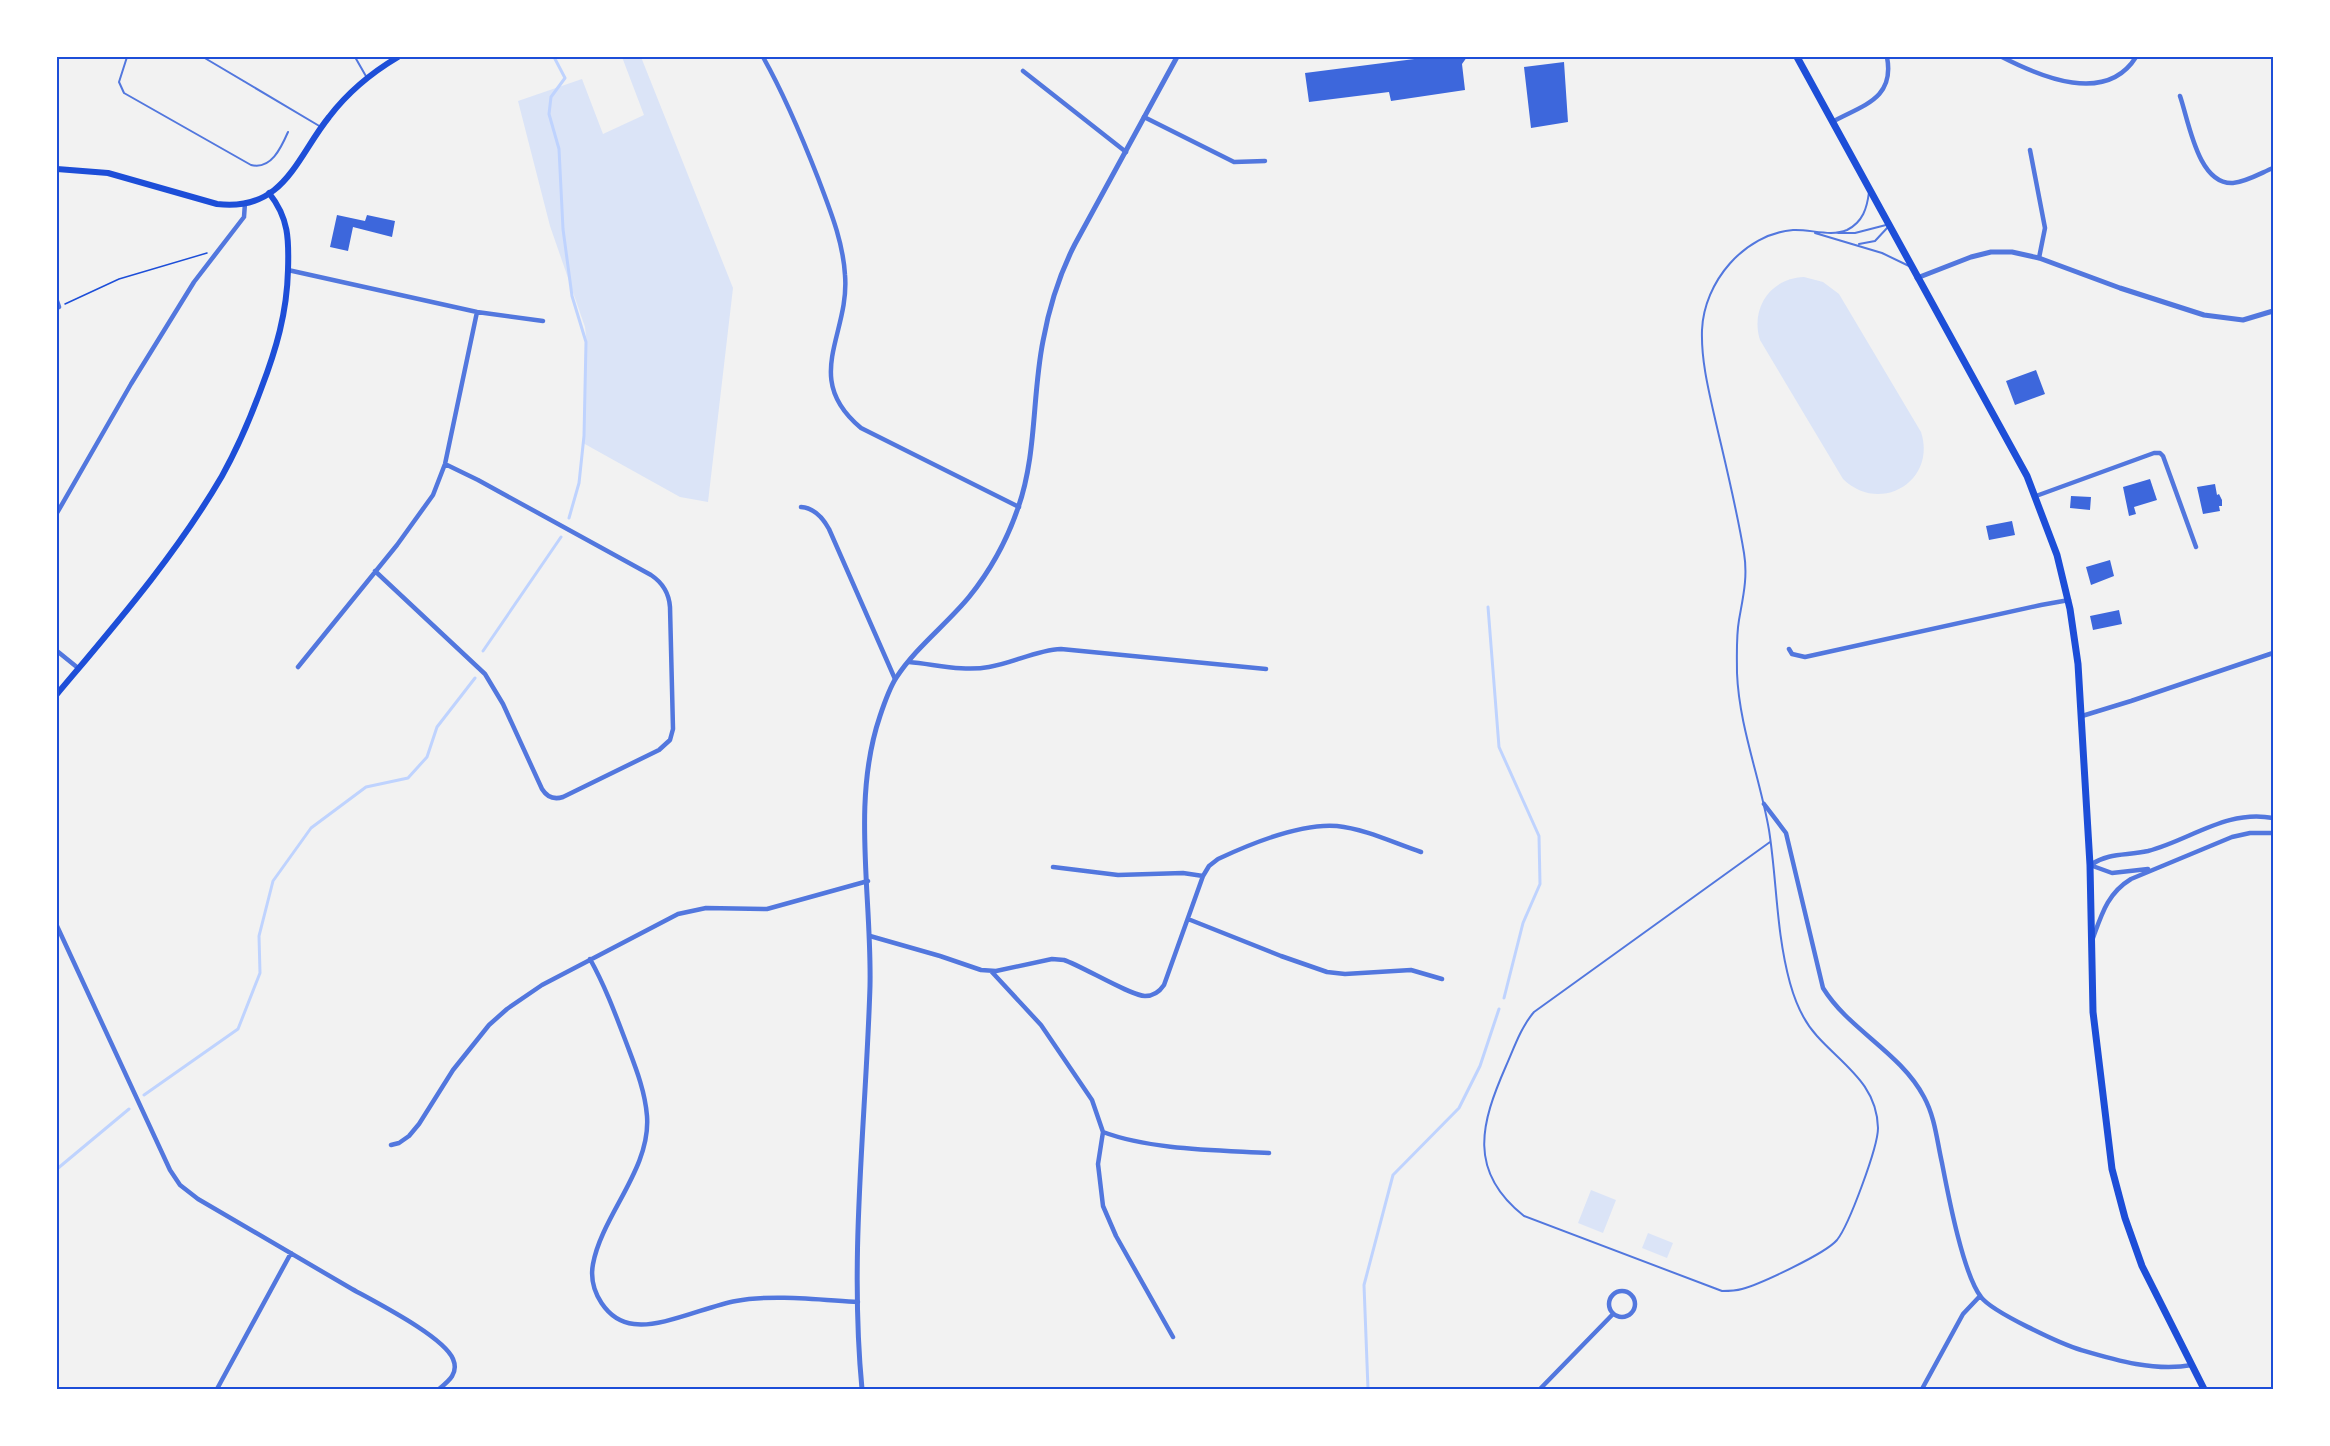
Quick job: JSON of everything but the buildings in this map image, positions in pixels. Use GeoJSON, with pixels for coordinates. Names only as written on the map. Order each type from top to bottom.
{"type":"FeatureCollection","features":[{"type":"Feature","properties":{"kind":"main road"},"geometry":{"type":"LineString","coordinates":[[57,169],[108,173],[217,204],[245,203],[269,193],[294,170],[321,127],[341,102],[367,78],[398,57]]}},
{"type":"Feature","properties":{"kind":"main road"},"geometry":{"type":"LineString","coordinates":[[1797,57],[2016,454],[2036,495],[2052,538],[2068,600],[2078,664],[2090,865],[2096,1045],[2116,1188],[2142,1266],[2204,1389]]}},
{"type":"Feature","properties":{"kind":"main road"},"geometry":{"type":"LineString","coordinates":[[57,694],[193,523],[223,475],[251,415],[280,338],[286,304],[288,270],[285,220],[269,193]]}},
{"type":"Feature","properties":{"kind":"street"},"geometry":{"type":"LineString","coordinates":[[764,57],[802,136],[835,222],[842,251],[845,288],[831,362],[830,383],[835,398],[842,410],[861,428],[1019,507]]}},
{"type":"Feature","properties":{"kind":"street"},"geometry":{"type":"LineString","coordinates":[[862,1389],[858,1344],[870,936],[864,800],[866,772],[877,726],[895,679],[962,605],[1002,547],[1019,507],[1030,456],[1043,340],[1052,302],[1071,253],[1177,57]]}},
{"type":"Feature","properties":{"kind":"street"},"geometry":{"type":"LineString","coordinates":[[1832,122],[1882,93],[1889,77],[1887,57]]}},
{"type":"Feature","properties":{"kind":"street"},"geometry":{"type":"LineString","coordinates":[[2002,57],[2052,78],[2086,84],[2106,81],[2117,76],[2136,57]]}},
{"type":"Feature","properties":{"kind":"street"},"geometry":{"type":"LineString","coordinates":[[1023,71],[1126,152]]}},
{"type":"Feature","properties":{"kind":"street"},"geometry":{"type":"LineString","coordinates":[[2180,96],[2203,165],[2213,177],[2224,182],[2237,182],[2273,168]]}},
{"type":"Feature","properties":{"kind":"street"},"geometry":{"type":"LineString","coordinates":[[1144,117],[1234,162],[1265,161]]}},
{"type":"Feature","properties":{"kind":"street"},"geometry":{"type":"LineString","coordinates":[[2030,150],[2045,228],[2039,258]]}},
{"type":"Feature","properties":{"kind":"street"},"geometry":{"type":"LineString","coordinates":[[57,513],[156,342],[194,282],[244,217],[245,203]]}},
{"type":"Feature","properties":{"kind":"street"},"geometry":{"type":"LineString","coordinates":[[1917,278],[1954,263],[1991,252],[2012,252],[2039,258],[2120,288],[2204,315],[2243,320],[2273,311]]}},
{"type":"Feature","properties":{"kind":"street"},"geometry":{"type":"LineString","coordinates":[[288,270],[477,312],[543,321]]}},
{"type":"Feature","properties":{"kind":"street"},"geometry":{"type":"LineString","coordinates":[[57,301],[58,308]]}},
{"type":"Feature","properties":{"kind":"street"},"geometry":{"type":"LineString","coordinates":[[298,667],[397,545],[437,489],[477,312]]}},
{"type":"Feature","properties":{"kind":"street"},"geometry":{"type":"LineString","coordinates":[[2036,495],[2154,453],[2160,453],[2196,548]]}},
{"type":"Feature","properties":{"kind":"street"},"geometry":{"type":"LineString","coordinates":[[375,571],[485,674],[498,693],[542,789],[548,796],[563,797],[659,750],[668,742],[673,729],[670,604],[668,595],[661,584],[651,575],[478,480],[444,465]]}},
{"type":"Feature","properties":{"kind":"street"},"geometry":{"type":"LineString","coordinates":[[801,507],[815,512],[829,529],[895,679]]}},
{"type":"Feature","properties":{"kind":"street"},"geometry":{"type":"LineString","coordinates":[[1789,649],[1792,654],[1804,657],[2068,600]]}},
{"type":"Feature","properties":{"kind":"street"},"geometry":{"type":"LineString","coordinates":[[909,662],[979,669],[1044,651],[1062,649],[1266,669]]}},
{"type":"Feature","properties":{"kind":"street"},"geometry":{"type":"LineString","coordinates":[[57,651],[78,668]]}},
{"type":"Feature","properties":{"kind":"street"},"geometry":{"type":"LineString","coordinates":[[2082,716],[2273,653]]}},
{"type":"Feature","properties":{"kind":"street"},"geometry":{"type":"LineString","coordinates":[[1764,804],[1786,833],[1823,988],[1838,1007],[1901,1066],[1926,1101],[1933,1118],[1952,1212],[1968,1269],[1980,1296],[1987,1303],[2033,1330],[2076,1348],[2112,1358],[2168,1368],[2192,1365]]}},
{"type":"Feature","properties":{"kind":"street"},"geometry":{"type":"LineString","coordinates":[[2090,865],[2105,856],[2158,848],[2233,819],[2252,816],[2273,818]]}},
{"type":"Feature","properties":{"kind":"street"},"geometry":{"type":"LineString","coordinates":[[870,936],[981,970],[992,971],[1052,959],[1064,960],[1135,994],[1150,996],[1164,985],[1203,876],[1212,863],[1224,856],[1285,834],[1315,827],[1346,828],[1420,852]]}},
{"type":"Feature","properties":{"kind":"street"},"geometry":{"type":"LineString","coordinates":[[2092,943],[2106,903],[2118,888],[2131,879],[2232,837],[2250,833],[2273,833]]}},
{"type":"Feature","properties":{"kind":"street"},"geometry":{"type":"LineString","coordinates":[[2090,865],[2112,873],[2146,870],[2168,864]]}},
{"type":"Feature","properties":{"kind":"street"},"geometry":{"type":"LineString","coordinates":[[1053,867],[1118,875],[1183,873],[1203,876]]}},
{"type":"Feature","properties":{"kind":"street"},"geometry":{"type":"LineString","coordinates":[[391,1144],[399,1143],[409,1136],[419,1124],[453,1070],[489,1025],[525,996],[590,959],[686,912],[706,908],[767,909],[868,881]]}},
{"type":"Feature","properties":{"kind":"street"},"geometry":{"type":"LineString","coordinates":[[1188,919],[1328,972],[1345,974],[1411,970],[1443,979]]}},
{"type":"Feature","properties":{"kind":"street"},"geometry":{"type":"LineString","coordinates":[[57,926],[174,1177],[198,1199],[442,1344],[453,1358],[455,1367],[450,1380],[439,1389]]}},
{"type":"Feature","properties":{"kind":"street"},"geometry":{"type":"LineString","coordinates":[[590,959],[608,993],[640,1078],[647,1118],[645,1141],[638,1162],[599,1244],[593,1264],[592,1279],[603,1306],[617,1319],[636,1325],[668,1320],[737,1300],[859,1302]]}},
{"type":"Feature","properties":{"kind":"street"},"geometry":{"type":"LineString","coordinates":[[992,971],[1041,1025],[1080,1080],[1098,1113],[1103,1132],[1098,1164],[1103,1206],[1116,1236],[1173,1337]]}},
{"type":"Feature","properties":{"kind":"street"},"geometry":{"type":"LineString","coordinates":[[1103,1132],[1154,1144],[1269,1153]]}},
{"type":"Feature","properties":{"kind":"street"},"geometry":{"type":"LineString","coordinates":[[217,1389],[291,1253]]}},
{"type":"Feature","properties":{"kind":"street"},"geometry":{"type":"LineString","coordinates":[[1620,1291],[1628,1293],[1634,1302],[1633,1311],[1623,1317],[1613,1314],[1608,1304],[1611,1296],[1620,1291]]}},
{"type":"Feature","properties":{"kind":"street"},"geometry":{"type":"LineString","coordinates":[[1922,1389],[1963,1314],[1980,1296]]}},
{"type":"Feature","properties":{"kind":"street"},"geometry":{"type":"LineString","coordinates":[[1540,1389],[1613,1314]]}},
{"type":"Feature","properties":{"kind":"lane"},"geometry":{"type":"LineString","coordinates":[[127,57],[120,80],[120,87],[124,93],[251,165],[261,166],[271,161],[280,150],[288,132]]}},
{"type":"Feature","properties":{"kind":"lane"},"geometry":{"type":"LineString","coordinates":[[203,57],[321,127]]}},
{"type":"Feature","properties":{"kind":"lane"},"geometry":{"type":"LineString","coordinates":[[355,57],[367,78]]}},
{"type":"Feature","properties":{"kind":"lane"},"geometry":{"type":"LineString","coordinates":[[1837,233],[1847,230],[1862,217],[1867,208],[1869,189]]}},
{"type":"Feature","properties":{"kind":"lane"},"geometry":{"type":"LineString","coordinates":[[1770,842],[1540,1007],[1530,1018],[1493,1096],[1484,1128],[1485,1156],[1489,1171],[1511,1205],[1530,1219],[1722,1291],[1761,1282],[1827,1249],[1837,1240],[1844,1229],[1878,1136],[1874,1103],[1865,1086],[1817,1036],[1794,996],[1779,935],[1770,842],[1764,804],[1743,717],[1738,683],[1738,621],[1746,584],[1745,555],[1704,366],[1702,326],[1712,291],[1732,261],[1759,240],[1794,230],[1855,233],[1888,225],[1888,229],[1875,242],[1851,244]]}},
{"type":"Feature","properties":{"kind":"lane"},"geometry":{"type":"LineString","coordinates":[[1810,231],[1895,258],[1912,269]]}},
{"type":"Feature","properties":{"kind":"path"},"geometry":{"type":"LineString","coordinates":[[58,308],[119,279],[192,256],[217,252]]}},
{"type":"Feature","properties":{"kind":"shaded area"},"geometry":{"type":"Polygon","coordinates":[[[622,57],[641,57],[733,288],[708,502],[680,497],[583,443],[587,345],[585,327],[550,226],[518,101],[582,79],[603,134],[644,115],[622,57]]]}},
{"type":"Feature","properties":{"kind":"shaded area"},"geometry":{"type":"Polygon","coordinates":[[[1804,277],[1823,282],[1839,294],[1921,432],[1924,450],[1921,465],[1913,478],[1902,487],[1888,493],[1873,494],[1858,489],[1843,479],[1760,340],[1758,317],[1766,297],[1782,283],[1804,277]]]}},
{"type":"Feature","properties":{"kind":"shaded area"},"geometry":{"type":"Polygon","coordinates":[[[1591,1190],[1616,1200],[1603,1233],[1578,1223],[1591,1190]]]}},
{"type":"Feature","properties":{"kind":"shaded area"},"geometry":{"type":"Polygon","coordinates":[[[1648,1233],[1673,1243],[1667,1258],[1642,1248],[1648,1233]]]}},
{"type":"Feature","properties":{"kind":"waterway"},"geometry":{"type":"LineString","coordinates":[[554,57],[565,78],[551,97],[549,114],[559,149],[563,229],[572,296],[586,342],[584,436],[579,483],[569,518]]}},
{"type":"Feature","properties":{"kind":"waterway"},"geometry":{"type":"LineString","coordinates":[[483,651],[561,537]]}},
{"type":"Feature","properties":{"kind":"waterway"},"geometry":{"type":"LineString","coordinates":[[1488,607],[1499,747],[1539,836],[1540,884],[1523,923],[1504,998]]}},
{"type":"Feature","properties":{"kind":"waterway"},"geometry":{"type":"LineString","coordinates":[[144,1095],[238,1029],[260,973],[259,936],[273,881],[311,828],[366,787],[408,778],[427,757],[437,727],[475,678]]}},
{"type":"Feature","properties":{"kind":"waterway"},"geometry":{"type":"LineString","coordinates":[[1368,1389],[1364,1285],[1393,1175],[1459,1108],[1480,1066],[1499,1009]]}},
{"type":"Feature","properties":{"kind":"waterway"},"geometry":{"type":"LineString","coordinates":[[57,1169],[129,1109]]}}]}
